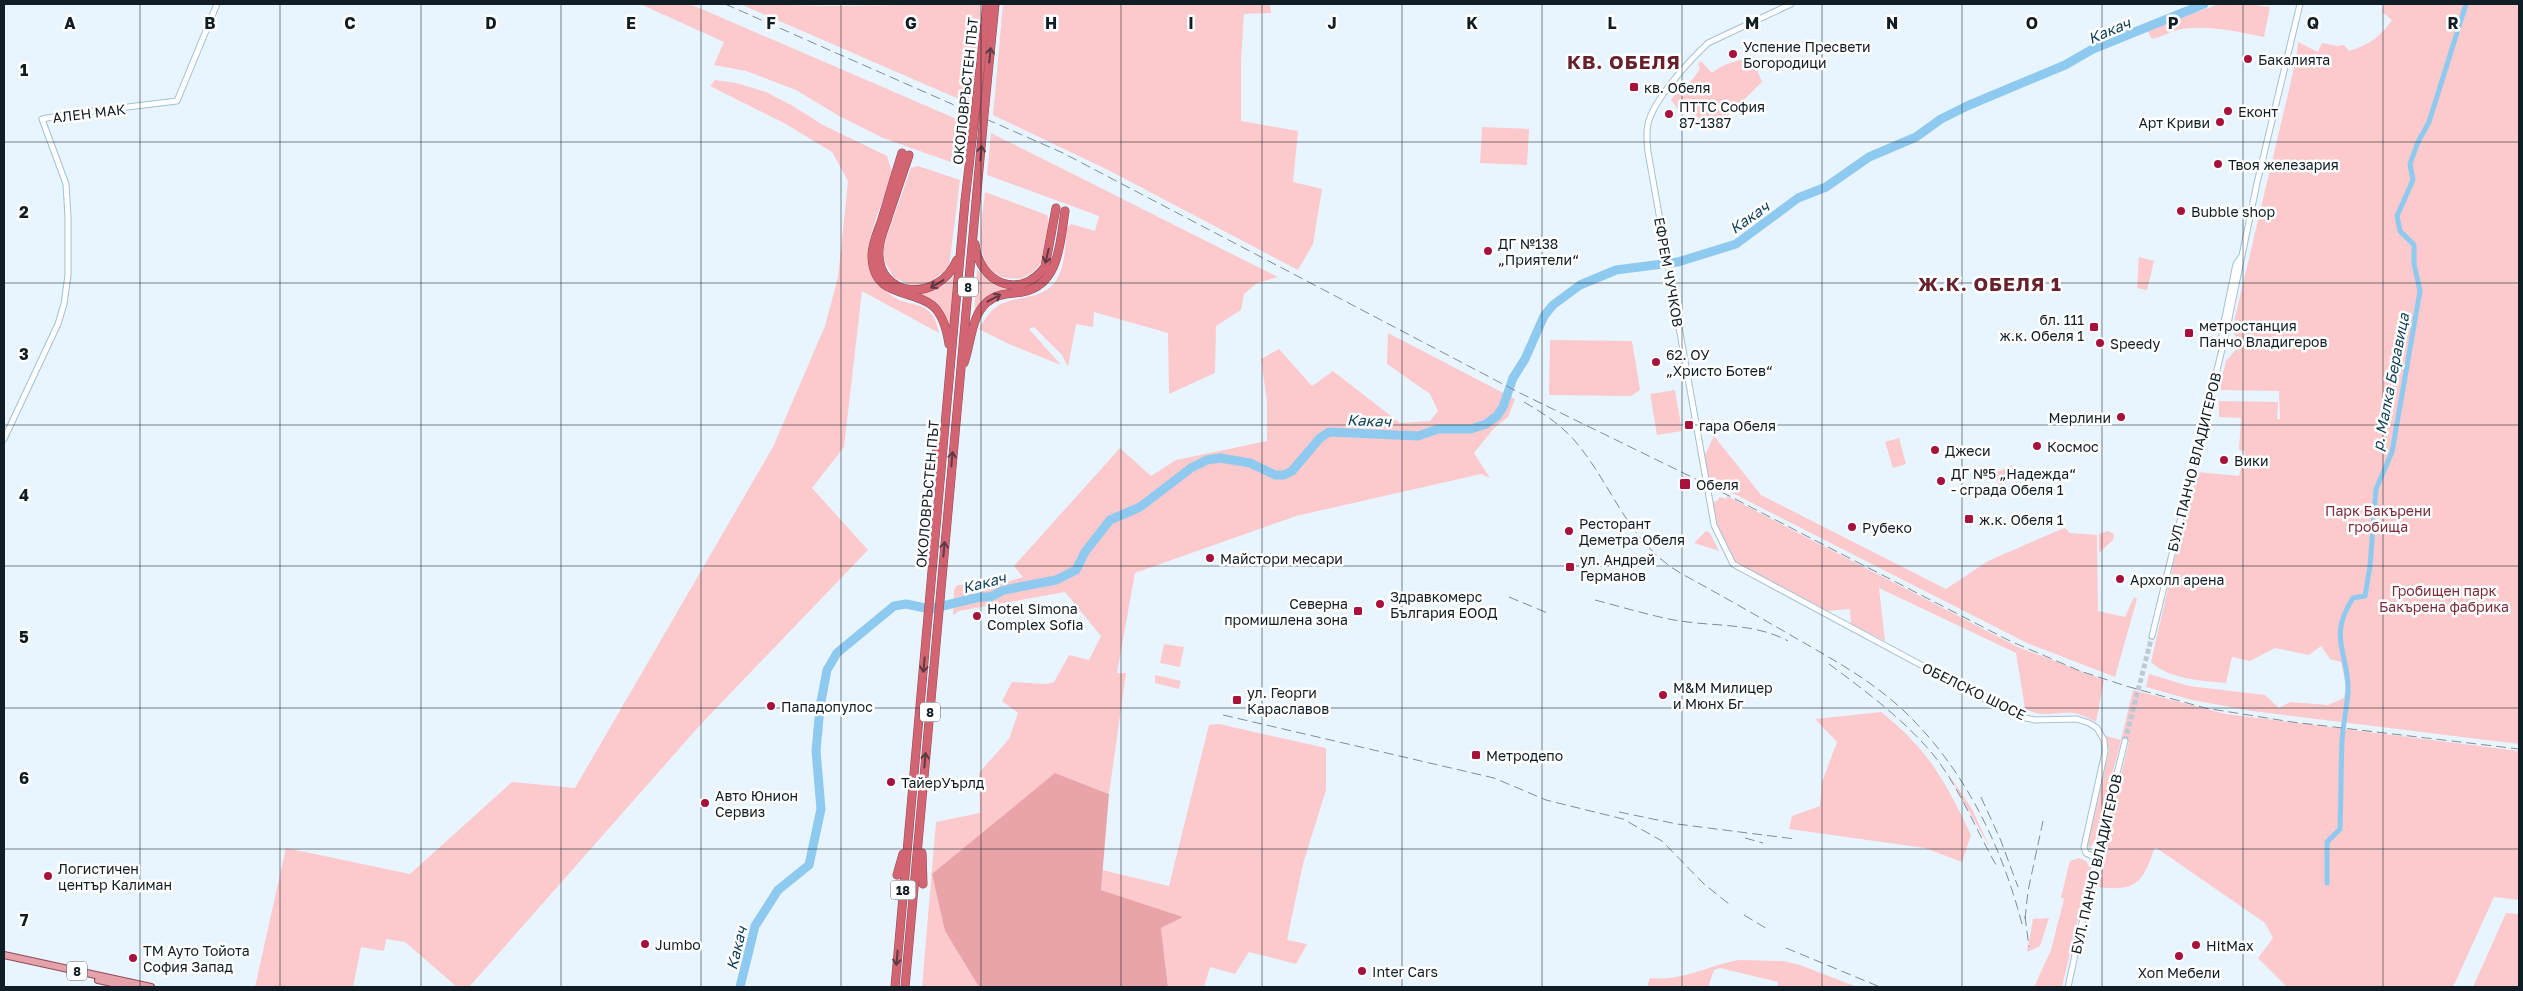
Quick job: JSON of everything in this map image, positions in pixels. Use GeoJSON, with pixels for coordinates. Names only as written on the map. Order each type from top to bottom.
{"type":"FeatureCollection","features":[{"type":"Feature","properties":{"kind":"highway","name":"ОКОЛОВРЪСТЕН ПЪТ"},"geometry":{"type":"LineString","coordinates":[[895,987],[942,466],[950,355],[987,4]]}},
{"type":"Feature","properties":{"kind":"highway","name":"ОКОЛОВРЪСТЕН ПЪТ"},"geometry":{"type":"LineString","coordinates":[[905,987],[973,228],[996,4]]}},
{"type":"Feature","properties":{"kind":"highway"},"geometry":{"type":"LineString","coordinates":[[950,355],[946,330],[939,312],[925,301],[901,294],[887,287],[874,265],[873,247],[906,154],[879,251],[880,262],[887,276],[898,286],[912,290],[918,291],[937,285],[948,276],[955,265],[963,226]]}},
{"type":"Feature","properties":{"kind":"highway"},"geometry":{"type":"LineString","coordinates":[[973,228],[976,255],[984,272],[998,282],[1018,285],[1039,275],[1044,267],[1056,208]]}},
{"type":"Feature","properties":{"kind":"highway"},"geometry":{"type":"LineString","coordinates":[[960,371],[974,322],[986,303],[1002,294],[1035,288],[1050,275],[1057,257],[1065,211]]}},
{"type":"Feature","properties":{"kind":"highway"},"geometry":{"type":"LineString","coordinates":[[936,448],[942,466]]}},
{"type":"Feature","properties":{"kind":"highway","name":"8"},"geometry":{"type":"LineString","coordinates":[[921,808],[923,884]]}},
{"type":"Feature","properties":{"kind":"highway"},"geometry":{"type":"LineString","coordinates":[[897,874],[910,828]]}},
{"type":"Feature","properties":{"kind":"main road","name":"8"},"geometry":{"type":"LineString","coordinates":[[4,955],[151,987]]}},
{"type":"Feature","properties":{"kind":"main road","name":"8"},"geometry":{"type":"LineString","coordinates":[[4,959],[131,987]]}},
{"type":"Feature","properties":{"kind":"street","name":"АЛЕН МАК"},"geometry":{"type":"LineString","coordinates":[[4,439],[58,324],[64,304],[67,281],[69,247],[66,184],[42,119],[70,114],[174,103],[180,98],[217,4]]}},
{"type":"Feature","properties":{"kind":"street","name":"ЕФРЕМ ЧУЧКОВ"},"geometry":{"type":"LineString","coordinates":[[1733,564],[1714,526],[1709,505],[1648,152],[1648,124],[1657,104],[1708,43],[1791,4]]}},
{"type":"Feature","properties":{"kind":"street","name":"БУЛ. ПАНЧО ВЛАДИГЕРОВ"},"geometry":{"type":"LineString","coordinates":[[2152,636],[2242,264],[2241,257],[2300,4]]}},
{"type":"Feature","properties":{"kind":"street","name":"ОБЕЛСКО ШОСЕ"},"geometry":{"type":"LineString","coordinates":[[1733,564],[2016,716],[2035,720],[2077,719],[2096,728],[2104,740],[2105,752],[2084,847],[2086,853],[2096,858]]}},
{"type":"Feature","properties":{"kind":"street","name":"БУЛ. ПАНЧО ВЛАДИГЕРОВ"},"geometry":{"type":"LineString","coordinates":[[2068,987],[2096,858],[2125,741]]}},
{"type":"Feature","properties":{"kind":"green space"},"geometry":{"type":"Polygon","coordinates":[[[640,4],[690,4],[966,123],[962,166],[883,138],[839,116],[796,90],[746,71],[714,65],[724,42],[640,4]]]}},
{"type":"Feature","properties":{"kind":"green space"},"geometry":{"type":"Polygon","coordinates":[[[740,4],[831,6],[982,4],[974,82],[970,90],[968,103],[740,4]]]}},
{"type":"Feature","properties":{"kind":"green space"},"geometry":{"type":"Polygon","coordinates":[[[1003,4],[1270,4],[1271,13],[1244,14],[1241,61],[1241,121],[1298,131],[1293,182],[1322,189],[1313,244],[1298,270],[1108,170],[993,115],[1003,4]]]}},
{"type":"Feature","properties":{"kind":"green space"},"geometry":{"type":"Polygon","coordinates":[[[2219,4],[2248,4],[2270,7],[2264,37],[2223,30],[2192,28],[2178,30],[2152,39],[2147,30],[2219,4]]]}},
{"type":"Feature","properties":{"kind":"green space","name":"Парк Бакърени гробища"},"geometry":{"type":"Polygon","coordinates":[[[2384,4],[2519,4],[2519,744],[2252,711],[2192,700],[2146,687],[2149,674],[2189,686],[2265,695],[2279,708],[2290,702],[2328,705],[2344,698],[2346,686],[2341,662],[2330,659],[2321,646],[2309,655],[2275,648],[2250,661],[2232,657],[2226,683],[2176,676],[2158,668],[2151,662],[2174,562],[2198,472],[2239,476],[2245,451],[2239,450],[2241,418],[2219,417],[2219,401],[2278,402],[2277,419],[2280,419],[2279,391],[2219,390],[2226,361],[2240,345],[2232,330],[2296,60],[2298,42],[2318,52],[2322,43],[2337,46],[2344,45],[2349,51],[2362,46],[2374,40],[2392,20],[2382,12],[2384,4]]]}},
{"type":"Feature","properties":{"kind":"green space"},"geometry":{"type":"Polygon","coordinates":[[[1751,56],[1762,82],[1712,131],[1696,116],[1677,108],[1671,100],[1682,84],[1689,84],[1700,69],[1698,64],[1701,61],[1712,73],[1725,65],[1751,56]]]}},
{"type":"Feature","properties":{"kind":"green space"},"geometry":{"type":"Polygon","coordinates":[[[715,80],[736,83],[766,92],[823,125],[887,156],[893,175],[877,215],[871,237],[869,256],[872,270],[884,289],[895,298],[921,306],[930,312],[939,333],[862,291],[844,447],[812,488],[868,550],[701,724],[469,987],[457,987],[405,942],[386,939],[384,951],[361,947],[353,987],[255,987],[286,848],[410,874],[512,782],[575,788],[773,447],[825,326],[838,277],[848,181],[832,152],[784,123],[710,86],[715,80]]]}},
{"type":"Feature","properties":{"kind":"green space"},"geometry":{"type":"Polygon","coordinates":[[[1482,127],[1529,129],[1527,165],[1480,163],[1482,127]]]}},
{"type":"Feature","properties":{"kind":"green space"},"geometry":{"type":"Polygon","coordinates":[[[991,133],[1278,277],[1257,283],[1244,294],[1241,310],[1216,326],[1215,373],[1169,394],[1168,333],[1094,312],[1093,327],[1076,324],[1068,367],[1062,355],[1034,327],[1029,329],[1061,365],[1011,345],[979,329],[988,314],[996,307],[1013,300],[1041,293],[1049,288],[1056,281],[1061,270],[1067,228],[1071,224],[1095,231],[1099,216],[987,175],[991,133]]]}},
{"type":"Feature","properties":{"kind":"green space"},"geometry":{"type":"Polygon","coordinates":[[[918,166],[960,180],[949,267],[930,283],[915,287],[894,278],[885,262],[883,247],[911,168],[918,166]]]}},
{"type":"Feature","properties":{"kind":"green space"},"geometry":{"type":"Polygon","coordinates":[[[985,192],[1047,215],[1049,235],[1044,257],[1035,270],[1021,279],[1000,276],[990,268],[984,259],[981,248],[981,225],[985,192]]]}},
{"type":"Feature","properties":{"kind":"green space"},"geometry":{"type":"Polygon","coordinates":[[[2139,257],[2154,261],[2147,290],[2137,288],[2139,257]]]}},
{"type":"Feature","properties":{"kind":"green space"},"geometry":{"type":"Polygon","coordinates":[[[977,269],[996,284],[1021,290],[1004,291],[992,295],[978,310],[974,318],[977,269]]]}},
{"type":"Feature","properties":{"kind":"green space"},"geometry":{"type":"Polygon","coordinates":[[[954,276],[949,330],[945,317],[934,303],[917,294],[937,288],[954,276]]]}},
{"type":"Feature","properties":{"kind":"green space"},"geometry":{"type":"Polygon","coordinates":[[[1388,333],[1515,399],[1508,417],[1494,428],[1474,453],[1490,478],[1481,474],[1296,516],[1135,573],[1117,673],[1126,673],[1109,794],[1055,773],[945,931],[979,987],[922,987],[936,822],[980,813],[979,773],[1009,739],[1018,713],[1002,701],[1012,682],[1048,684],[1054,682],[1069,655],[1089,660],[1101,636],[1065,592],[959,611],[953,615],[954,590],[957,585],[1003,583],[1023,577],[1014,566],[1120,448],[1151,476],[1176,460],[1267,441],[1267,401],[1261,359],[1279,349],[1312,386],[1333,371],[1400,423],[1430,421],[1438,411],[1430,394],[1387,364],[1388,333]]]}},
{"type":"Feature","properties":{"kind":"green space"},"geometry":{"type":"Polygon","coordinates":[[[1550,340],[1632,341],[1640,390],[1631,396],[1549,395],[1550,340]]]}},
{"type":"Feature","properties":{"kind":"green space"},"geometry":{"type":"Polygon","coordinates":[[[1675,390],[1682,431],[1657,435],[1650,394],[1675,390]]]}},
{"type":"Feature","properties":{"kind":"green space"},"geometry":{"type":"Polygon","coordinates":[[[1714,436],[1761,495],[1946,589],[1988,561],[2065,528],[2070,533],[2097,535],[2098,611],[2125,617],[2134,597],[2137,599],[2115,677],[2027,643],[1709,481],[1704,457],[1714,436]]]}},
{"type":"Feature","properties":{"kind":"green space"},"geometry":{"type":"Polygon","coordinates":[[[1899,438],[1906,464],[1893,468],[1885,442],[1899,438]]]}},
{"type":"Feature","properties":{"kind":"green space"},"geometry":{"type":"Polygon","coordinates":[[[2012,465],[2016,478],[1999,485],[1993,474],[2012,465]]]}},
{"type":"Feature","properties":{"kind":"green space"},"geometry":{"type":"Polygon","coordinates":[[[1727,496],[2018,647],[2104,680],[2096,722],[2076,714],[2043,714],[2025,708],[2016,653],[1879,588],[1885,641],[1851,624],[1850,609],[1827,611],[1734,561],[1729,555],[1719,533],[1712,502],[1717,501],[1720,497],[1726,499],[1727,496]]]}},
{"type":"Feature","properties":{"kind":"green space"},"geometry":{"type":"Polygon","coordinates":[[[1706,531],[1710,533],[1719,551],[1694,543],[1706,531]]]}},
{"type":"Feature","properties":{"kind":"green space"},"geometry":{"type":"Polygon","coordinates":[[[2108,531],[2114,534],[2113,540],[2099,553],[2099,534],[2108,531]]]}},
{"type":"Feature","properties":{"kind":"green space"},"geometry":{"type":"Polygon","coordinates":[[[1164,644],[1184,647],[1180,667],[1160,663],[1164,644]]]}},
{"type":"Feature","properties":{"kind":"green space"},"geometry":{"type":"Polygon","coordinates":[[[1155,675],[1181,681],[1179,689],[1155,683],[1155,675]]]}},
{"type":"Feature","properties":{"kind":"green space"},"geometry":{"type":"Polygon","coordinates":[[[2133,690],[2226,714],[2519,751],[2519,900],[2494,897],[2453,987],[2287,987],[2258,958],[2273,938],[2265,923],[2155,847],[2147,869],[2137,882],[2122,888],[2098,887],[2107,850],[2104,844],[2129,742],[2121,740],[2133,690]]]}},
{"type":"Feature","properties":{"kind":"green space"},"geometry":{"type":"Polygon","coordinates":[[[1881,712],[1924,753],[1953,799],[1971,835],[1962,862],[1925,848],[1789,829],[1792,816],[1820,806],[1822,782],[1837,742],[1815,719],[1881,712]]]}},
{"type":"Feature","properties":{"kind":"green space"},"geometry":{"type":"Polygon","coordinates":[[[1219,724],[1326,748],[1326,790],[1303,864],[1287,940],[1307,944],[1296,964],[1249,952],[1235,974],[1210,967],[1204,987],[1168,987],[1161,928],[1182,917],[1101,890],[1102,870],[1169,886],[1209,725],[1219,724]]]}},
{"type":"Feature","properties":{"kind":"green space"},"geometry":{"type":"Polygon","coordinates":[[[2106,736],[2121,740],[2095,841],[2089,849],[2088,844],[2109,751],[2106,736]]]}},
{"type":"Feature","properties":{"kind":"green space"},"geometry":{"type":"Polygon","coordinates":[[[1947,772],[1972,809],[1990,848],[1947,772]]]}},
{"type":"Feature","properties":{"kind":"green space"},"geometry":{"type":"Polygon","coordinates":[[[2079,858],[2086,861],[2090,868],[2062,987],[2034,987],[2051,950],[2064,899],[2061,897],[2070,861],[2079,858]]]}},
{"type":"Feature","properties":{"kind":"green space"},"geometry":{"type":"Polygon","coordinates":[[[2506,913],[2519,914],[2519,987],[2473,987],[2506,913]]]}},
{"type":"Feature","properties":{"kind":"green space"},"geometry":{"type":"Polygon","coordinates":[[[2049,918],[2040,946],[2027,952],[2033,919],[2049,918]]]}},
{"type":"Feature","properties":{"kind":"green space"},"geometry":{"type":"Polygon","coordinates":[[[1739,960],[1783,961],[1800,965],[1857,987],[1777,987],[1778,982],[1720,968],[1714,970],[1708,987],[1647,987],[1650,978],[1673,978],[1739,960]]]}},
{"type":"Feature","properties":{"kind":"shaded area"},"geometry":{"type":"Polygon","coordinates":[[[1055,773],[1109,794],[1101,890],[1183,917],[1161,928],[1168,987],[979,987],[945,931],[932,874],[1055,773]]]}},
{"type":"Feature","properties":{"kind":"waterway","name":"Какач"},"geometry":{"type":"LineString","coordinates":[[740,987],[755,926],[778,890],[809,865],[821,809],[816,751],[820,707],[827,670],[837,653],[894,606],[906,604],[930,609],[980,597],[990,597],[1004,590],[1056,580],[1076,570],[1085,552],[1110,520],[1140,507],[1191,468],[1207,460],[1220,458],[1250,463],[1275,475],[1284,475],[1292,471],[1320,438],[1329,432],[1418,436],[1438,429],[1471,429],[1486,424],[1497,416],[1503,407],[1513,378],[1525,359],[1544,316],[1553,305],[1580,285],[1616,270],[1678,262],[1736,244],[1798,198],[1826,187],[1869,157],[1916,137],[1941,119],[1967,106],[2065,65],[2093,49],[2204,4]]}},
{"type":"Feature","properties":{"kind":"waterway","name":"р. Малка Беравица"},"geometry":{"type":"LineString","coordinates":[[2327,883],[2327,842],[2340,829],[2342,741],[2348,691],[2341,645],[2341,624],[2353,598],[2365,596],[2370,566],[2376,489],[2392,452],[2420,291],[2414,264],[2414,245],[2400,231],[2397,216],[2413,180],[2410,164],[2418,142],[2429,122],[2466,4]]}},
{"type":"Feature","properties":{"kind":"tunnel"},"geometry":{"type":"LineString","coordinates":[[2125,741],[2152,636]]}},
{"type":"Feature","properties":{"kind":"railway"},"geometry":{"type":"LineString","coordinates":[[725,4],[1063,153],[1518,392],[1706,484],[2010,641],[2080,671],[2205,708],[2292,722],[2519,749]]}},
{"type":"Feature","properties":{"kind":"railway"},"geometry":{"type":"LineString","coordinates":[[1524,402],[1551,419],[1575,441],[1589,459],[1634,530],[1663,561],[1682,574],[1862,678],[1891,699],[1925,733],[1945,757],[1978,809],[2003,865],[2022,924]]}},
{"type":"Feature","properties":{"kind":"railway"},"geometry":{"type":"LineString","coordinates":[[1509,597],[1550,614]]}},
{"type":"Feature","properties":{"kind":"railway"},"geometry":{"type":"LineString","coordinates":[[1595,600],[1674,620],[1747,628],[1775,635],[1788,641]]}},
{"type":"Feature","properties":{"kind":"railway"},"geometry":{"type":"LineString","coordinates":[[1829,664],[1895,716],[1931,752],[1950,778],[1996,865]]}},
{"type":"Feature","properties":{"kind":"railway"},"geometry":{"type":"LineString","coordinates":[[1223,715],[1494,778],[1546,800],[1623,819],[1662,841],[1704,884],[1729,904]]}},
{"type":"Feature","properties":{"kind":"railway"},"geometry":{"type":"LineString","coordinates":[[1981,797],[2001,841],[2018,887]]}},
{"type":"Feature","properties":{"kind":"railway"},"geometry":{"type":"LineString","coordinates":[[1619,812],[1677,824],[1795,839]]}},
{"type":"Feature","properties":{"kind":"railway"},"geometry":{"type":"LineString","coordinates":[[2025,919],[2028,891],[2043,821]]}},
{"type":"Feature","properties":{"kind":"railway"},"geometry":{"type":"LineString","coordinates":[[1745,838],[1763,843]]}},
{"type":"Feature","properties":{"kind":"railway"},"geometry":{"type":"LineString","coordinates":[[1744,915],[1769,930]]}},
{"type":"Feature","properties":{"kind":"railway"},"geometry":{"type":"LineString","coordinates":[[2025,916],[2029,947]]}},
{"type":"Feature","properties":{"kind":"railway"},"geometry":{"type":"LineString","coordinates":[[1786,948],[1880,987]]}},
{"type":"Feature","properties":{"kind":"place","name":"Успение Пресвети Богородици"},"geometry":{"type":"Point","coordinates":[1733,54]}},
{"type":"Feature","properties":{"kind":"place","name":"Бакалията"},"geometry":{"type":"Point","coordinates":[2248,59]}},
{"type":"Feature","properties":{"kind":"place","name":"кв. Обеля"},"geometry":{"type":"Point","coordinates":[1634,87]}},
{"type":"Feature","properties":{"kind":"place","name":"Еконт"},"geometry":{"type":"Point","coordinates":[2228,111]}},
{"type":"Feature","properties":{"kind":"place","name":"ПТТС София 87-1387"},"geometry":{"type":"Point","coordinates":[1669,114]}},
{"type":"Feature","properties":{"kind":"place","name":"Арт Криви"},"geometry":{"type":"Point","coordinates":[2220,122]}},
{"type":"Feature","properties":{"kind":"place","name":"Твоя железария"},"geometry":{"type":"Point","coordinates":[2218,164]}},
{"type":"Feature","properties":{"kind":"place","name":"Bubble shop"},"geometry":{"type":"Point","coordinates":[2181,211]}},
{"type":"Feature","properties":{"kind":"place","name":"ДГ №138 „Приятели“"},"geometry":{"type":"Point","coordinates":[1488,251]}},
{"type":"Feature","properties":{"kind":"place","name":"бл. 111 ж.к. Обеля 1"},"geometry":{"type":"Point","coordinates":[2094,327]}},
{"type":"Feature","properties":{"kind":"place","name":"метростанция Панчо Владигеров"},"geometry":{"type":"Point","coordinates":[2189,333]}},
{"type":"Feature","properties":{"kind":"place","name":"Speedy"},"geometry":{"type":"Point","coordinates":[2100,343]}},
{"type":"Feature","properties":{"kind":"place","name":"62. ОУ „Христо Ботев“"},"geometry":{"type":"Point","coordinates":[1656,362]}},
{"type":"Feature","properties":{"kind":"place","name":"Мерлини"},"geometry":{"type":"Point","coordinates":[2121,417]}},
{"type":"Feature","properties":{"kind":"place","name":"гара Обеля"},"geometry":{"type":"Point","coordinates":[1689,425]}},
{"type":"Feature","properties":{"kind":"place","name":"Космос"},"geometry":{"type":"Point","coordinates":[2037,446]}},
{"type":"Feature","properties":{"kind":"place","name":"Джеси"},"geometry":{"type":"Point","coordinates":[1935,450]}},
{"type":"Feature","properties":{"kind":"place","name":"Вики"},"geometry":{"type":"Point","coordinates":[2224,460]}},
{"type":"Feature","properties":{"kind":"place","name":"ДГ №5 „Надежда“ - сграда Обеля 1"},"geometry":{"type":"Point","coordinates":[1941,481]}},
{"type":"Feature","properties":{"kind":"place","name":"Обеля"},"geometry":{"type":"Point","coordinates":[1685,484]}},
{"type":"Feature","properties":{"kind":"place","name":"ж.к. Обеля 1"},"geometry":{"type":"Point","coordinates":[1969,519]}},
{"type":"Feature","properties":{"kind":"place","name":"Рубеко"},"geometry":{"type":"Point","coordinates":[1852,527]}},
{"type":"Feature","properties":{"kind":"place","name":"Ресторант Деметра Обеля"},"geometry":{"type":"Point","coordinates":[1569,531]}},
{"type":"Feature","properties":{"kind":"place","name":"Майстори месари"},"geometry":{"type":"Point","coordinates":[1210,558]}},
{"type":"Feature","properties":{"kind":"place","name":"ул. Андрей Германов"},"geometry":{"type":"Point","coordinates":[1570,567]}},
{"type":"Feature","properties":{"kind":"place","name":"Архолл арена"},"geometry":{"type":"Point","coordinates":[2120,579]}},
{"type":"Feature","properties":{"kind":"place","name":"Здравкомерс България ЕООД"},"geometry":{"type":"Point","coordinates":[1380,604]}},
{"type":"Feature","properties":{"kind":"place","name":"Северна промишлена зона"},"geometry":{"type":"Point","coordinates":[1358,611]}},
{"type":"Feature","properties":{"kind":"place","name":"Hotel Simona Complex Sofia"},"geometry":{"type":"Point","coordinates":[977,616]}},
{"type":"Feature","properties":{"kind":"place","name":"М&M Mилицер и Мюнх Бг"},"geometry":{"type":"Point","coordinates":[1663,695]}},
{"type":"Feature","properties":{"kind":"place","name":"ул. Георги Караславов"},"geometry":{"type":"Point","coordinates":[1237,700]}},
{"type":"Feature","properties":{"kind":"place","name":"Пападопулос"},"geometry":{"type":"Point","coordinates":[771,706]}},
{"type":"Feature","properties":{"kind":"place","name":"Метродепо"},"geometry":{"type":"Point","coordinates":[1476,755]}},
{"type":"Feature","properties":{"kind":"place","name":"ТайерУърлд"},"geometry":{"type":"Point","coordinates":[891,782]}},
{"type":"Feature","properties":{"kind":"place","name":"Авто Юнион Сервиз"},"geometry":{"type":"Point","coordinates":[705,803]}},
{"type":"Feature","properties":{"kind":"place","name":"Логистичен център Калиман"},"geometry":{"type":"Point","coordinates":[48,876]}},
{"type":"Feature","properties":{"kind":"place","name":"Jumbo"},"geometry":{"type":"Point","coordinates":[645,944]}},
{"type":"Feature","properties":{"kind":"place","name":"HitMax"},"geometry":{"type":"Point","coordinates":[2196,945]}},
{"type":"Feature","properties":{"kind":"place","name":"Хоп Мебели"},"geometry":{"type":"Point","coordinates":[2179,956]}},
{"type":"Feature","properties":{"kind":"place","name":"ТМ Ауто Тойота София Запад"},"geometry":{"type":"Point","coordinates":[133,958]}},
{"type":"Feature","properties":{"kind":"place","name":"Inter Cars"},"geometry":{"type":"Point","coordinates":[1362,971]}},
{"type":"Feature","properties":{"kind":"district","name":"КВ. ОБЕЛЯ"},"geometry":{"type":"Point","coordinates":[1624,61]}},
{"type":"Feature","properties":{"kind":"district","name":"Ж.К. ОБЕЛЯ 1"},"geometry":{"type":"Point","coordinates":[1990,283]}},
{"type":"Feature","properties":{"kind":"park label","name":"Гробищен парк Бакърена фабрика"},"geometry":{"type":"Point","coordinates":[2444,598]}}]}
